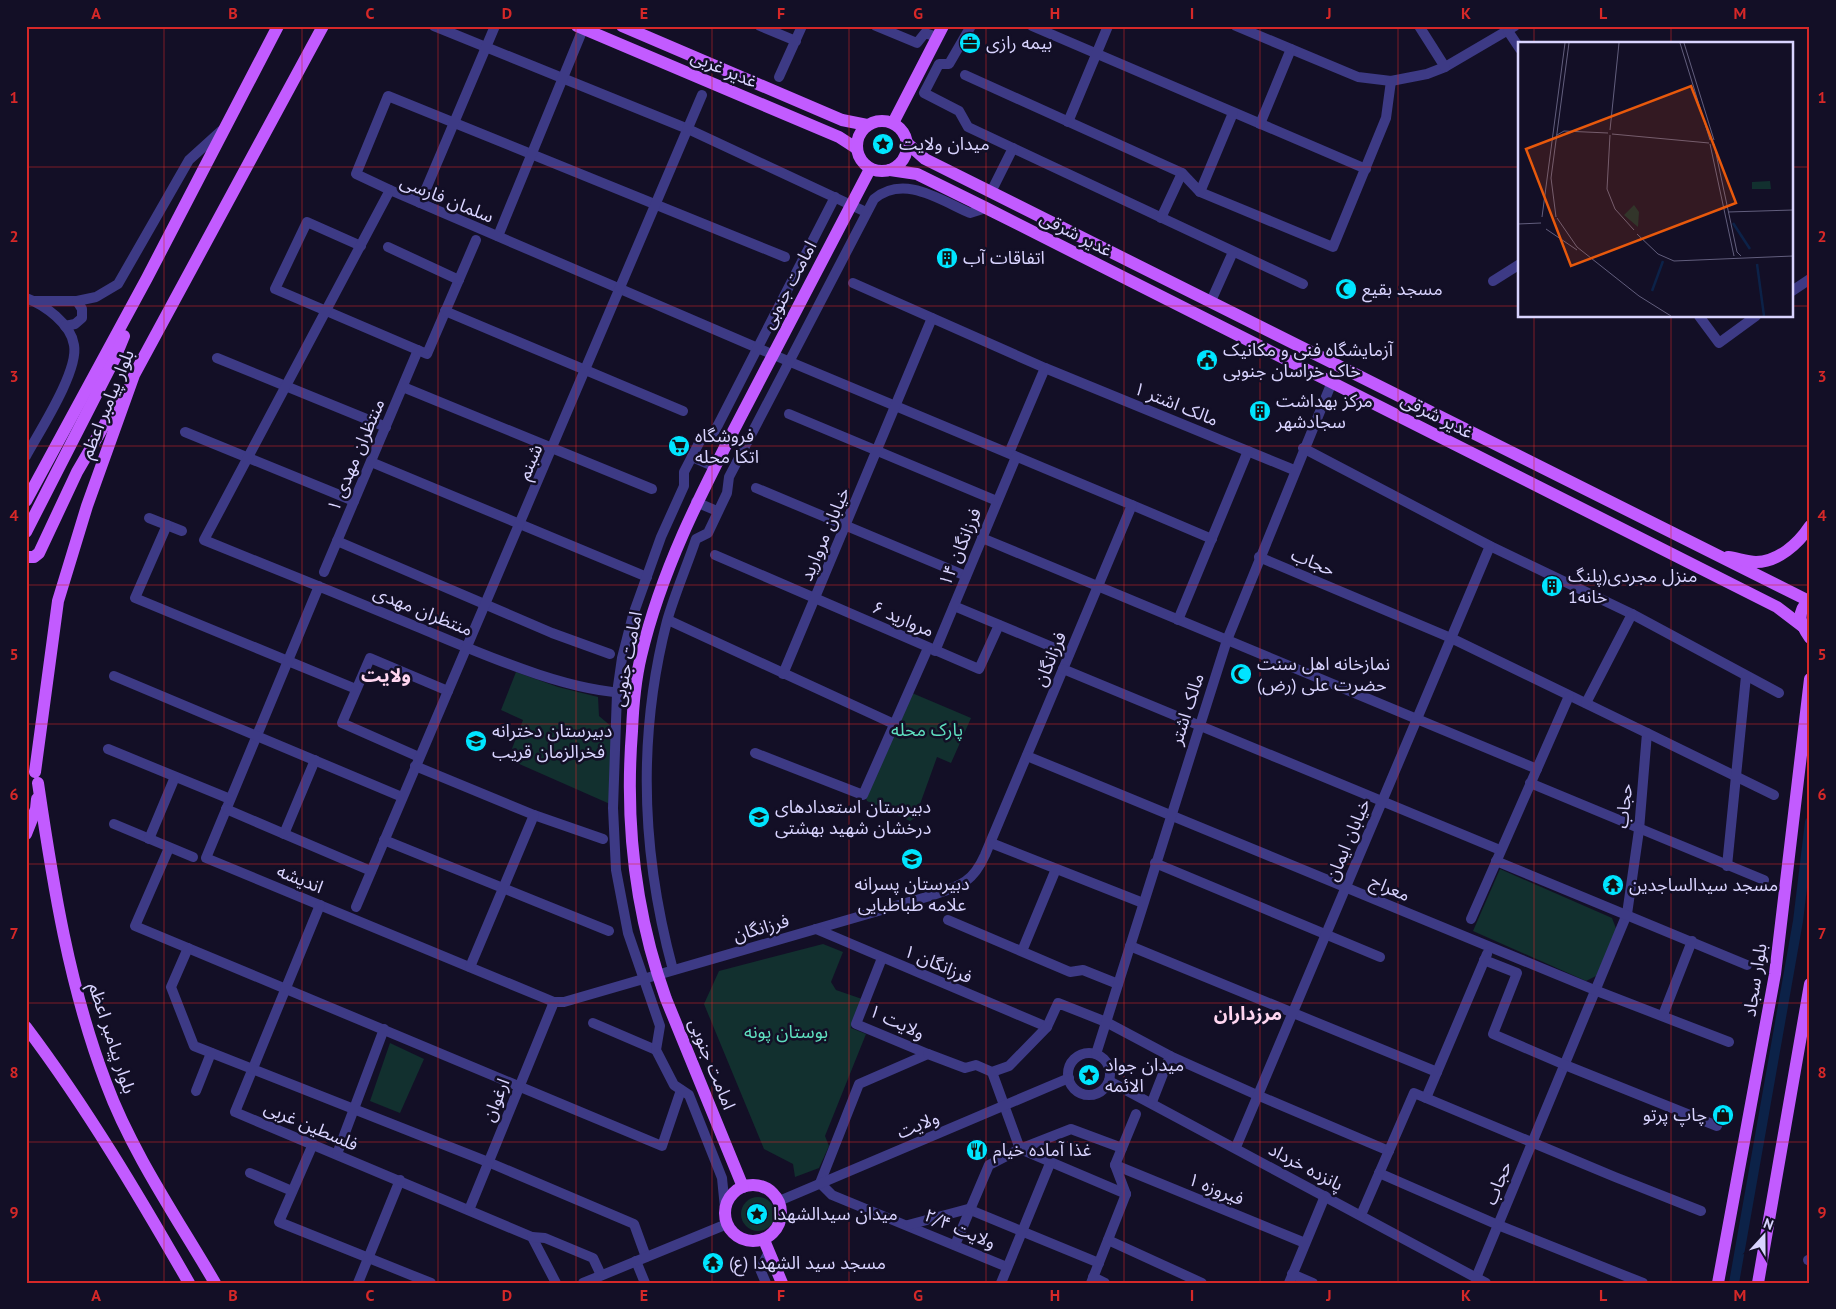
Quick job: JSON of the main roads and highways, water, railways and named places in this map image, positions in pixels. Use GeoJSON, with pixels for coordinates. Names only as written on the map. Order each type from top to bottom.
{"type":"FeatureCollection","features":[{"type":"Feature","properties":{"kind":"main road","name":"بلوار پیامبر اعظم"},"geometry":{"type":"LineString","coordinates":[[26,501],[147,278],[278,26]]}},
{"type":"Feature","properties":{"kind":"main road","name":"بلوار پیامبر اعظم"},"geometry":{"type":"LineString","coordinates":[[215,1283],[132,1140],[106,1084],[88,1032],[68,954],[51,869],[37,778],[58,601],[88,506],[134,375],[323,26]]}},
{"type":"Feature","properties":{"kind":"main road","name":"غدیر غربی"},"geometry":{"type":"LineString","coordinates":[[580,28],[839,136],[856,148]]}},
{"type":"Feature","properties":{"kind":"main road","name":"غدیر غربی"},"geometry":{"type":"LineString","coordinates":[[628,28],[842,120],[867,125]]}},
{"type":"Feature","properties":{"kind":"main road"},"geometry":{"type":"LineString","coordinates":[[893,123],[940,32]]}},
{"type":"Feature","properties":{"kind":"main road"},"geometry":{"type":"LineString","coordinates":[[880,121],[893,123],[903,132],[907,143],[905,158],[890,170],[883,172],[870,169],[860,160],[856,148],[858,135],[867,125],[880,121]]}},
{"type":"Feature","properties":{"kind":"main road","name":"غدیر شرقی"},"geometry":{"type":"LineString","coordinates":[[907,143],[925,159],[1714,555],[1809,600]]}},
{"type":"Feature","properties":{"kind":"main road","name":"امامت جنوبی"},"geometry":{"type":"LineString","coordinates":[[743,1187],[658,975],[641,911],[634,868],[629,813],[634,693],[664,577],[696,502],[870,169]]}},
{"type":"Feature","properties":{"kind":"main road","name":"غدیر شرقی"},"geometry":{"type":"LineString","coordinates":[[890,170],[917,174],[1777,607],[1802,626],[1810,638]]}},
{"type":"Feature","properties":{"kind":"main road"},"geometry":{"type":"LineString","coordinates":[[26,532],[115,358],[147,278]]}},
{"type":"Feature","properties":{"kind":"main road"},"geometry":{"type":"LineString","coordinates":[[1332,382],[1339,366]]}},
{"type":"Feature","properties":{"kind":"main road"},"geometry":{"type":"LineString","coordinates":[[26,557],[34,557],[39,553],[77,472],[134,375]]}},
{"type":"Feature","properties":{"kind":"main road"},"geometry":{"type":"LineString","coordinates":[[1714,555],[1756,562],[1780,556],[1795,544],[1810,526]]}},
{"type":"Feature","properties":{"kind":"main road"},"geometry":{"type":"LineString","coordinates":[[1802,626],[1799,617],[1802,608],[1809,600]]}},
{"type":"Feature","properties":{"kind":"main road","name":"بلوار سجاد"},"geometry":{"type":"LineString","coordinates":[[1718,1283],[1775,974],[1810,679]]}},
{"type":"Feature","properties":{"kind":"main road"},"geometry":{"type":"LineString","coordinates":[[26,749],[31,756],[37,778],[36,809],[26,834]]}},
{"type":"Feature","properties":{"kind":"main road"},"geometry":{"type":"LineString","coordinates":[[1758,1283],[1810,984]]}},
{"type":"Feature","properties":{"kind":"main road"},"geometry":{"type":"LineString","coordinates":[[26,1027],[51,1060],[146,1208],[189,1283]]}},
{"type":"Feature","properties":{"kind":"main road"},"geometry":{"type":"LineString","coordinates":[[756,1185],[766,1188],[779,1201],[782,1210],[778,1228],[764,1240],[745,1240],[732,1232],[727,1224],[725,1208],[732,1194],[743,1187],[756,1185]]}},
{"type":"Feature","properties":{"kind":"main road"},"geometry":{"type":"LineString","coordinates":[[764,1240],[782,1283]]}},
{"type":"Feature","properties":{"kind":"waterway"},"geometry":{"type":"LineString","coordinates":[[1734,1283],[1798,921],[1810,822]]}},
{"type":"Feature","properties":{"kind":"place","name":"بیمه رازی"},"geometry":{"type":"Point","coordinates":[970,43]}},
{"type":"Feature","properties":{"kind":"place","name":"میدان ولایت"},"geometry":{"type":"Point","coordinates":[883,144]}},
{"type":"Feature","properties":{"kind":"place","name":"اتفاقات آب"},"geometry":{"type":"Point","coordinates":[947,258]}},
{"type":"Feature","properties":{"kind":"place","name":"مسجد بقیع"},"geometry":{"type":"Point","coordinates":[1346,289]}},
{"type":"Feature","properties":{"kind":"place","name":"آزمایشگاه فنی و مکانیک خاک خراسان جنوبی"},"geometry":{"type":"Point","coordinates":[1207,360]}},
{"type":"Feature","properties":{"kind":"place","name":"مرکز بهداشت سجادشهر"},"geometry":{"type":"Point","coordinates":[1260,411]}},
{"type":"Feature","properties":{"kind":"place","name":"فروشگاه اتکا محله"},"geometry":{"type":"Point","coordinates":[679,446]}},
{"type":"Feature","properties":{"kind":"place","name":"منزل مجردی(پلنگ خانه1"},"geometry":{"type":"Point","coordinates":[1552,586]}},
{"type":"Feature","properties":{"kind":"place","name":"نمازخانه اهل سنت حضرت علی (رض)"},"geometry":{"type":"Point","coordinates":[1241,674]}},
{"type":"Feature","properties":{"kind":"place","name":"دبیرستان دخترانه فخرالزمان قریب"},"geometry":{"type":"Point","coordinates":[476,741]}},
{"type":"Feature","properties":{"kind":"place","name":"دبیرستان استعدادهای درخشان شهید بهشتی"},"geometry":{"type":"Point","coordinates":[759,817]}},
{"type":"Feature","properties":{"kind":"place","name":"دبیرستان پسرانه علامه طباطبایی"},"geometry":{"type":"Point","coordinates":[912,859]}},
{"type":"Feature","properties":{"kind":"place","name":"مسجد سیدالساجدین"},"geometry":{"type":"Point","coordinates":[1613,885]}},
{"type":"Feature","properties":{"kind":"place","name":"میدان جواد الائمه"},"geometry":{"type":"Point","coordinates":[1089,1075]}},
{"type":"Feature","properties":{"kind":"place","name":"چاپ پرتو"},"geometry":{"type":"Point","coordinates":[1723,1115]}},
{"type":"Feature","properties":{"kind":"place","name":"غذا آماده خیام"},"geometry":{"type":"Point","coordinates":[977,1150]}},
{"type":"Feature","properties":{"kind":"place","name":"میدان سیدالشهدا"},"geometry":{"type":"Point","coordinates":[757,1214]}},
{"type":"Feature","properties":{"kind":"place","name":"مسجد سید الشهدا (ع)"},"geometry":{"type":"Point","coordinates":[713,1263]}},
{"type":"Feature","properties":{"kind":"district","name":"ولایت"},"geometry":{"type":"Point","coordinates":[386,675]}},
{"type":"Feature","properties":{"kind":"district","name":"مرزداران"},"geometry":{"type":"Point","coordinates":[1248,1013]}},
{"type":"Feature","properties":{"kind":"park label","name":"پارک محله"},"geometry":{"type":"Point","coordinates":[927,730]}},
{"type":"Feature","properties":{"kind":"park label","name":"بوستان پونه"},"geometry":{"type":"Point","coordinates":[786,1032]}}]}
